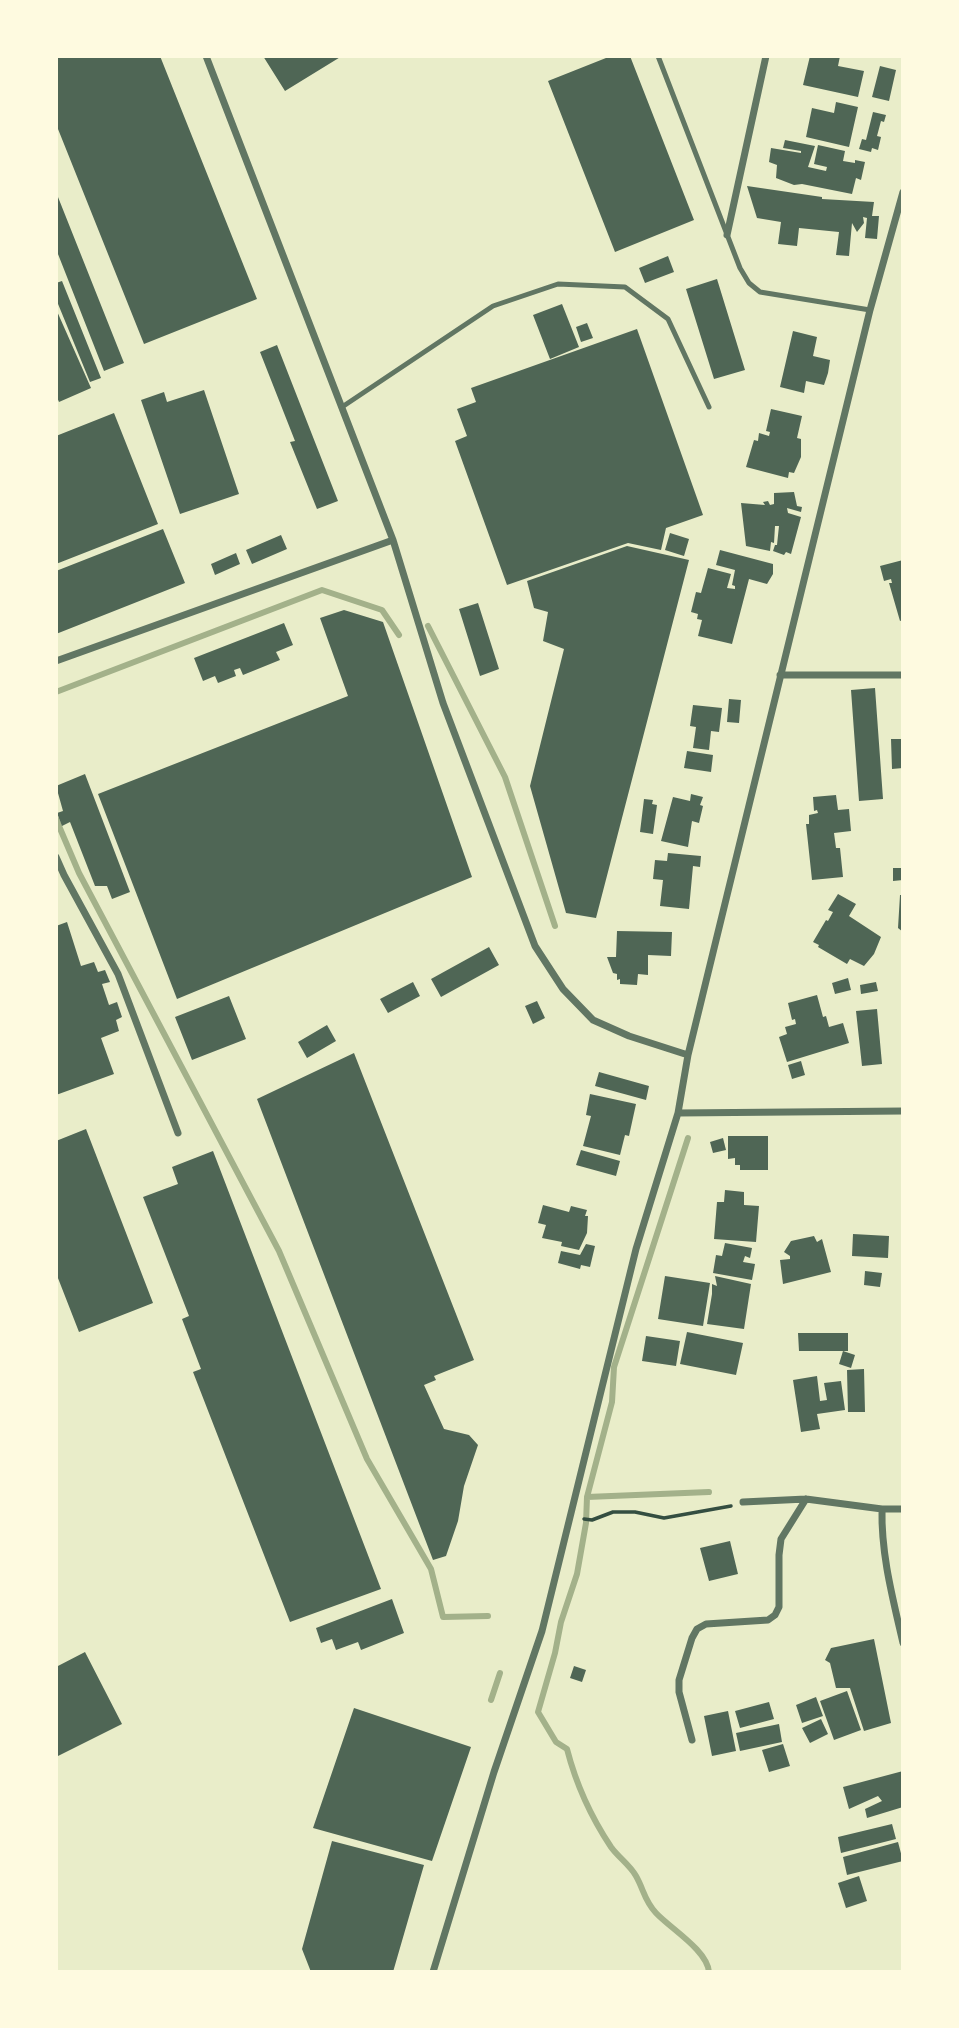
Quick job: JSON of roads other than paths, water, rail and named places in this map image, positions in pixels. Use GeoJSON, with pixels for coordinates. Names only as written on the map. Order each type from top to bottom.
{"type":"FeatureCollection","features":[{"type":"Feature","properties":{"kind":"street"},"geometry":{"type":"LineString","coordinates":[[206,56],[393,540],[443,703],[535,946],[563,989],[593,1020],[629,1036],[688,1055]]}},
{"type":"Feature","properties":{"kind":"street"},"geometry":{"type":"LineString","coordinates":[[727,235],[766,56]]}},
{"type":"Feature","properties":{"kind":"street"},"geometry":{"type":"LineString","coordinates":[[433,1972],[494,1772],[542,1631],[636,1249],[678,1113],[688,1055],[780,675],[870,310],[903,192]]}},
{"type":"Feature","properties":{"kind":"street"},"geometry":{"type":"LineString","coordinates":[[56,661],[393,540]]}},
{"type":"Feature","properties":{"kind":"street"},"geometry":{"type":"LineString","coordinates":[[780,675],[903,675]]}},
{"type":"Feature","properties":{"kind":"street"},"geometry":{"type":"LineString","coordinates":[[56,857],[118,974],[178,1133]]}},
{"type":"Feature","properties":{"kind":"street"},"geometry":{"type":"LineString","coordinates":[[678,1113],[903,1111]]}},
{"type":"Feature","properties":{"kind":"street"},"geometry":{"type":"LineString","coordinates":[[692,1740],[679,1692],[679,1680],[692,1638],[697,1629],[706,1625],[768,1620],[775,1615],[779,1607],[779,1555],[782,1539],[806,1499]]}},
{"type":"Feature","properties":{"kind":"street"},"geometry":{"type":"LineString","coordinates":[[743,1502],[806,1499],[882,1509],[903,1509]]}},
{"type":"Feature","properties":{"kind":"street"},"geometry":{"type":"LineString","coordinates":[[882,1509],[881,1533],[887,1572],[903,1643]]}},
{"type":"Feature","properties":{"kind":"lane"},"geometry":{"type":"LineString","coordinates":[[658,56],[740,268],[749,284],[760,292],[870,310]]}},
{"type":"Feature","properties":{"kind":"lane"},"geometry":{"type":"LineString","coordinates":[[342,407],[493,306],[558,284],[625,287],[668,319],[709,407]]}},
{"type":"Feature","properties":{"kind":"waterway"},"geometry":{"type":"LineString","coordinates":[[56,692],[322,590],[382,610],[399,635]]}},
{"type":"Feature","properties":{"kind":"waterway"},"geometry":{"type":"LineString","coordinates":[[428,626],[505,777],[555,926]]}},
{"type":"Feature","properties":{"kind":"waterway"},"geometry":{"type":"LineString","coordinates":[[56,819],[79,873],[279,1251],[367,1459],[431,1569],[443,1617],[488,1616]]}},
{"type":"Feature","properties":{"kind":"waterway"},"geometry":{"type":"LineString","coordinates":[[688,1138],[614,1367],[612,1402],[587,1497],[586,1523],[577,1574],[561,1622],[538,1712],[556,1742],[567,1749],[585,1800],[611,1847],[633,1872],[652,1908],[695,1948],[707,1964],[709,1972]]}},
{"type":"Feature","properties":{"kind":"waterway"},"geometry":{"type":"LineString","coordinates":[[587,1497],[709,1492]]}},
{"type":"Feature","properties":{"kind":"waterway"},"geometry":{"type":"LineString","coordinates":[[491,1700],[500,1673]]}}]}
